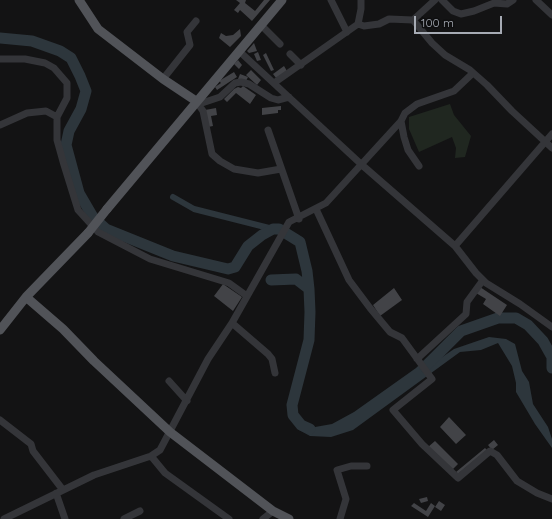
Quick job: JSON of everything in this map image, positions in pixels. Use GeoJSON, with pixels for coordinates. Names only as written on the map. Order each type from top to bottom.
{"type":"FeatureCollection","features":[{"type":"Feature","properties":{"kind":"main road"},"geometry":{"type":"LineString","coordinates":[[79,0],[98,29],[163,79],[198,102]]}},
{"type":"Feature","properties":{"kind":"main road"},"geometry":{"type":"LineString","coordinates":[[0,330],[26,297],[88,233],[282,0]]}},
{"type":"Feature","properties":{"kind":"main road"},"geometry":{"type":"LineString","coordinates":[[26,297],[63,329],[94,361],[170,432],[273,511],[289,519]]}},
{"type":"Feature","properties":{"kind":"street"},"geometry":{"type":"LineString","coordinates":[[331,0],[347,32]]}},
{"type":"Feature","properties":{"kind":"street"},"geometry":{"type":"LineString","coordinates":[[274,83],[358,24],[361,0]]}},
{"type":"Feature","properties":{"kind":"street"},"geometry":{"type":"LineString","coordinates":[[358,24],[364,26],[378,24],[389,19],[413,20],[435,0]]}},
{"type":"Feature","properties":{"kind":"street"},"geometry":{"type":"LineString","coordinates":[[442,0],[453,11],[461,14],[474,11],[494,3],[507,4],[513,0]]}},
{"type":"Feature","properties":{"kind":"street"},"geometry":{"type":"LineString","coordinates":[[536,0],[552,15]]}},
{"type":"Feature","properties":{"kind":"street"},"geometry":{"type":"LineString","coordinates":[[413,20],[432,43],[445,55],[473,73],[552,148]]}},
{"type":"Feature","properties":{"kind":"street"},"geometry":{"type":"LineString","coordinates":[[163,79],[190,44],[187,32],[196,21]]}},
{"type":"Feature","properties":{"kind":"street"},"geometry":{"type":"LineString","coordinates":[[261,25],[280,44]]}},
{"type":"Feature","properties":{"kind":"street"},"geometry":{"type":"LineString","coordinates":[[240,51],[362,165],[456,246],[483,280],[552,327]]}},
{"type":"Feature","properties":{"kind":"street"},"geometry":{"type":"LineString","coordinates":[[290,54],[301,65]]}},
{"type":"Feature","properties":{"kind":"street"},"geometry":{"type":"LineString","coordinates":[[0,59],[25,59],[45,62],[58,71],[67,84],[68,91],[57,117],[58,140],[74,199],[82,216],[98,232],[150,259],[229,283],[248,296]]}},
{"type":"Feature","properties":{"kind":"street"},"geometry":{"type":"LineString","coordinates":[[4,519],[94,475],[151,456],[160,450],[208,359],[248,296],[289,222],[326,203],[401,121],[405,113],[417,104],[454,91],[473,73]]}},
{"type":"Feature","properties":{"kind":"street"},"geometry":{"type":"LineString","coordinates":[[281,169],[258,172],[234,169],[220,161],[212,154],[203,111],[198,102],[220,97],[235,83],[241,82],[249,84],[271,98],[278,100],[289,97]]}},
{"type":"Feature","properties":{"kind":"street"},"geometry":{"type":"LineString","coordinates":[[0,125],[27,113],[46,111],[57,117]]}},
{"type":"Feature","properties":{"kind":"street"},"geometry":{"type":"LineString","coordinates":[[401,121],[408,150],[419,166]]}},
{"type":"Feature","properties":{"kind":"street"},"geometry":{"type":"LineString","coordinates":[[268,130],[299,218]]}},
{"type":"Feature","properties":{"kind":"street"},"geometry":{"type":"LineString","coordinates":[[456,246],[552,134]]}},
{"type":"Feature","properties":{"kind":"street"},"geometry":{"type":"LineString","coordinates":[[316,209],[349,280],[390,332],[402,338],[432,379],[393,410],[422,444],[458,478],[490,451],[497,455],[517,480],[537,493],[552,499]]}},
{"type":"Feature","properties":{"kind":"street"},"geometry":{"type":"LineString","coordinates":[[418,361],[466,314],[467,302],[483,280]]}},
{"type":"Feature","properties":{"kind":"street"},"geometry":{"type":"LineString","coordinates":[[232,323],[268,354],[272,359],[275,373]]}},
{"type":"Feature","properties":{"kind":"street"},"geometry":{"type":"LineString","coordinates":[[169,380],[187,401]]}},
{"type":"Feature","properties":{"kind":"street"},"geometry":{"type":"LineString","coordinates":[[0,420],[31,444],[33,451],[63,490]]}},
{"type":"Feature","properties":{"kind":"street"},"geometry":{"type":"LineString","coordinates":[[151,456],[165,473],[229,519]]}},
{"type":"Feature","properties":{"kind":"street"},"geometry":{"type":"LineString","coordinates":[[340,519],[346,499],[337,470],[351,466],[367,466]]}},
{"type":"Feature","properties":{"kind":"street"},"geometry":{"type":"LineString","coordinates":[[56,494],[64,519]]}},
{"type":"Feature","properties":{"kind":"street"},"geometry":{"type":"LineString","coordinates":[[124,519],[140,511]]}},
{"type":"Feature","properties":{"kind":"street"},"geometry":{"type":"LineString","coordinates":[[263,519],[273,511]]}},
{"type":"Feature","properties":{"kind":"shaded area"},"geometry":{"type":"Polygon","coordinates":[[[450,104],[454,115],[471,136],[465,157],[455,158],[456,148],[452,137],[419,152],[409,129],[409,117],[450,104]]]}},
{"type":"Feature","properties":{"kind":"shaded area"},"geometry":{"type":"Polygon","coordinates":[[[489,337],[506,339],[515,344],[522,371],[529,382],[533,404],[548,427],[552,439],[552,448],[535,424],[516,392],[516,383],[512,366],[498,343],[481,350],[460,352],[353,430],[331,437],[310,436],[299,430],[294,423],[303,420],[315,427],[332,424],[354,412],[416,368],[433,352],[438,360],[454,349],[489,337]]]}},
{"type":"Feature","properties":{"kind":"building"},"geometry":{"type":"Polygon","coordinates":[[[236,0],[246,0],[245,3],[255,11],[264,0],[270,0],[252,21],[240,10],[238,13],[234,10],[240,3],[236,0]]]}},
{"type":"Feature","properties":{"kind":"building"},"geometry":{"type":"Polygon","coordinates":[[[240,29],[241,36],[230,47],[219,38],[221,33],[226,36],[233,35],[240,29]]]}},
{"type":"Feature","properties":{"kind":"building"},"geometry":{"type":"Polygon","coordinates":[[[254,43],[257,51],[249,53],[247,51],[254,43]]]}},
{"type":"Feature","properties":{"kind":"building"},"geometry":{"type":"Polygon","coordinates":[[[258,52],[261,60],[257,61],[254,54],[258,52]]]}},
{"type":"Feature","properties":{"kind":"building"},"geometry":{"type":"Polygon","coordinates":[[[266,53],[274,70],[271,71],[263,55],[266,53]]]}},
{"type":"Feature","properties":{"kind":"building"},"geometry":{"type":"Polygon","coordinates":[[[238,60],[242,65],[239,69],[234,64],[238,60]]]}},
{"type":"Feature","properties":{"kind":"building"},"geometry":{"type":"Polygon","coordinates":[[[284,66],[287,71],[276,78],[273,74],[284,66]]]}},
{"type":"Feature","properties":{"kind":"building"},"geometry":{"type":"Polygon","coordinates":[[[251,70],[261,80],[257,85],[246,75],[251,70]]]}},
{"type":"Feature","properties":{"kind":"building"},"geometry":{"type":"Polygon","coordinates":[[[234,72],[237,77],[217,90],[215,87],[221,83],[219,81],[234,72]]]}},
{"type":"Feature","properties":{"kind":"building"},"geometry":{"type":"Polygon","coordinates":[[[240,74],[248,77],[246,81],[238,79],[240,74]]]}},
{"type":"Feature","properties":{"kind":"building"},"geometry":{"type":"Polygon","coordinates":[[[243,86],[256,95],[250,104],[236,93],[227,102],[224,99],[234,89],[238,87],[241,88],[243,86]]]}},
{"type":"Feature","properties":{"kind":"building"},"geometry":{"type":"Polygon","coordinates":[[[281,106],[281,110],[278,110],[278,113],[262,115],[262,108],[281,106]]]}},
{"type":"Feature","properties":{"kind":"building"},"geometry":{"type":"Polygon","coordinates":[[[216,108],[217,115],[211,116],[213,126],[208,127],[205,110],[216,108]]]}},
{"type":"Feature","properties":{"kind":"building"},"geometry":{"type":"Polygon","coordinates":[[[223,284],[242,297],[233,311],[214,296],[223,284]]]}},
{"type":"Feature","properties":{"kind":"building"},"geometry":{"type":"Polygon","coordinates":[[[480,287],[507,305],[500,316],[483,304],[486,299],[476,293],[480,287]]]}},
{"type":"Feature","properties":{"kind":"building"},"geometry":{"type":"Polygon","coordinates":[[[394,288],[402,300],[380,316],[373,305],[394,288]]]}},
{"type":"Feature","properties":{"kind":"building"},"geometry":{"type":"Polygon","coordinates":[[[449,417],[466,435],[456,444],[440,427],[449,417]]]}},
{"type":"Feature","properties":{"kind":"building"},"geometry":{"type":"Polygon","coordinates":[[[494,440],[498,445],[492,450],[488,445],[494,440]]]}},
{"type":"Feature","properties":{"kind":"building"},"geometry":{"type":"Polygon","coordinates":[[[435,441],[458,464],[452,470],[428,447],[435,441]]]}},
{"type":"Feature","properties":{"kind":"building"},"geometry":{"type":"Polygon","coordinates":[[[485,448],[487,450],[458,474],[456,472],[485,448]]]}},
{"type":"Feature","properties":{"kind":"building"},"geometry":{"type":"Polygon","coordinates":[[[427,497],[428,501],[421,503],[419,499],[427,497]]]}},
{"type":"Feature","properties":{"kind":"building"},"geometry":{"type":"Polygon","coordinates":[[[439,501],[445,505],[441,511],[435,507],[439,501]]]}},
{"type":"Feature","properties":{"kind":"building"},"geometry":{"type":"Polygon","coordinates":[[[414,503],[426,511],[431,503],[435,506],[428,517],[411,506],[414,503]]]}},
{"type":"Feature","properties":{"kind":"waterway"},"geometry":{"type":"LineString","coordinates":[[0,38],[32,41],[60,51],[71,58],[86,91],[81,109],[69,131],[66,145],[79,193],[93,217],[106,229],[173,256],[228,269],[235,267],[248,246],[262,235],[273,229],[279,229],[300,242],[307,271],[309,289]]}},
{"type":"Feature","properties":{"kind":"waterway"},"geometry":{"type":"LineString","coordinates":[[173,197],[194,209],[273,229]]}},
{"type":"Feature","properties":{"kind":"waterway"},"geometry":{"type":"LineString","coordinates":[[271,280],[296,279],[309,289],[309,340],[292,405],[293,415],[301,425],[310,429]]}},
{"type":"Feature","properties":{"kind":"waterway"},"geometry":{"type":"LineString","coordinates":[[425,367],[461,331],[498,318],[516,318],[528,325],[543,341],[552,357],[552,368]]}}]}
